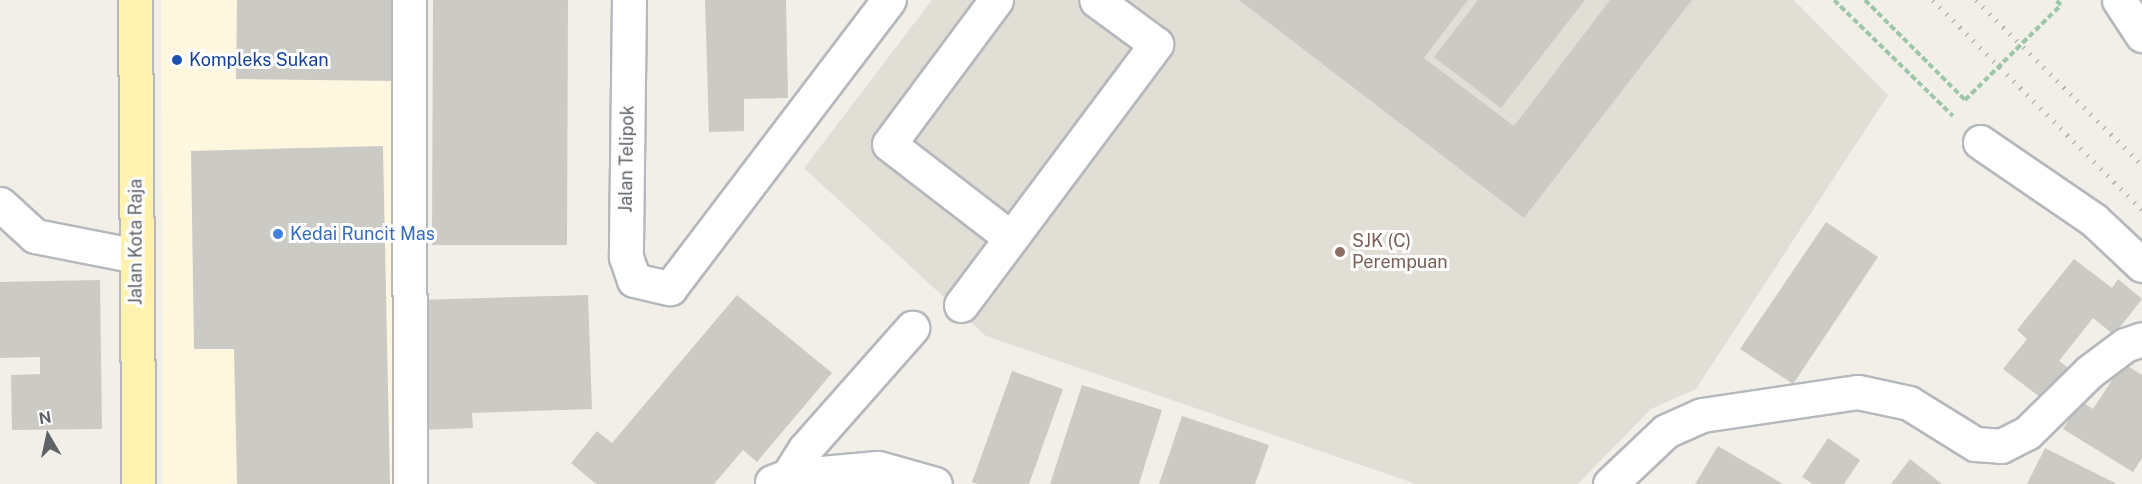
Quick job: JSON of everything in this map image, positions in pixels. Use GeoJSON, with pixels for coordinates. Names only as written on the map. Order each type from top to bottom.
{"type":"FeatureCollection","features":[{"type":"Feature","properties":{"kind":"main road","name":"Jalan Kota Raja"},"geometry":{"type":"LineString","coordinates":[[135,0],[138,484]]}},
{"type":"Feature","properties":{"kind":"street"},"geometry":{"type":"LineString","coordinates":[[410,0],[410,484]]}},
{"type":"Feature","properties":{"kind":"street","name":"Jalan Telipok"},"geometry":{"type":"LineString","coordinates":[[629,0],[626,257],[634,280],[670,288],[889,0]]}},
{"type":"Feature","properties":{"kind":"street"},"geometry":{"type":"LineString","coordinates":[[996,0],[889,144],[1011,238]]}},
{"type":"Feature","properties":{"kind":"street"},"geometry":{"type":"LineString","coordinates":[[962,305],[1156,45],[1096,0]]}},
{"type":"Feature","properties":{"kind":"street"},"geometry":{"type":"LineString","coordinates":[[2119,0],[2142,35]]}},
{"type":"Feature","properties":{"kind":"street"},"geometry":{"type":"LineString","coordinates":[[1980,142],[2094,220],[2142,265]]}},
{"type":"Feature","properties":{"kind":"street"},"geometry":{"type":"LineString","coordinates":[[0,204],[35,236],[136,256]]}},
{"type":"Feature","properties":{"kind":"street"},"geometry":{"type":"LineString","coordinates":[[778,480],[912,328]]}},
{"type":"Feature","properties":{"kind":"street"},"geometry":{"type":"LineString","coordinates":[[1610,484],[1666,431],[1702,415],[1858,392],[1909,403],[1975,444],[2001,446],[2027,433],[2089,372],[2125,345],[2142,339]]}},
{"type":"Feature","properties":{"kind":"street"},"geometry":{"type":"LineString","coordinates":[[778,480],[878,468],[935,484]]}},
{"type":"Feature","properties":{"kind":"path"},"geometry":{"type":"LineString","coordinates":[[1834,0],[1980,142]]}},
{"type":"Feature","properties":{"kind":"path"},"geometry":{"type":"LineString","coordinates":[[1865,0],[1965,100],[2061,5],[2056,0]]}},
{"type":"Feature","properties":{"kind":"shaded area"},"geometry":{"type":"Polygon","coordinates":[[[161,0],[401,0],[400,484],[163,484],[161,0]]]}},
{"type":"Feature","properties":{"kind":"shaded area","name":"SJK (C) Perempuan"},"geometry":{"type":"Polygon","coordinates":[[[932,0],[1794,0],[1888,95],[1696,389],[1651,409],[1578,484],[1416,484],[986,336],[804,168],[932,0]]]}},
{"type":"Feature","properties":{"kind":"building"},"geometry":{"type":"Polygon","coordinates":[[[237,0],[396,0],[395,81],[236,79],[237,0]]]}},
{"type":"Feature","properties":{"kind":"building"},"geometry":{"type":"Polygon","coordinates":[[[433,0],[568,0],[567,245],[432,245],[433,0]]]}},
{"type":"Feature","properties":{"kind":"building"},"geometry":{"type":"Polygon","coordinates":[[[705,0],[786,0],[788,98],[744,99],[744,131],[709,132],[705,0]]]}},
{"type":"Feature","properties":{"kind":"building"},"geometry":{"type":"Polygon","coordinates":[[[1239,0],[1468,0],[1424,58],[1514,126],[1610,0],[1692,0],[1524,218],[1239,0]]]}},
{"type":"Feature","properties":{"kind":"building"},"geometry":{"type":"Polygon","coordinates":[[[1478,0],[1585,0],[1501,108],[1434,57],[1478,0]]]}},
{"type":"Feature","properties":{"kind":"building"},"geometry":{"type":"Polygon","coordinates":[[[383,146],[390,484],[237,484],[234,349],[194,349],[191,151],[383,146]]]}},
{"type":"Feature","properties":{"kind":"building"},"geometry":{"type":"Polygon","coordinates":[[[1826,222],[1878,257],[1793,384],[1740,349],[1826,222]]]}},
{"type":"Feature","properties":{"kind":"building"},"geometry":{"type":"Polygon","coordinates":[[[2074,259],[2112,288],[2118,279],[2142,299],[2114,335],[2093,318],[2059,361],[2069,368],[2044,400],[2003,369],[2027,339],[2017,330],[2074,259]]]}},
{"type":"Feature","properties":{"kind":"building"},"geometry":{"type":"Polygon","coordinates":[[[100,280],[102,429],[12,430],[11,375],[40,374],[40,357],[0,358],[0,282],[100,280]]]}},
{"type":"Feature","properties":{"kind":"building"},"geometry":{"type":"Polygon","coordinates":[[[588,295],[592,409],[472,413],[473,428],[422,430],[418,300],[588,295]]]}},
{"type":"Feature","properties":{"kind":"building"},"geometry":{"type":"Polygon","coordinates":[[[737,295],[832,373],[757,462],[743,450],[714,484],[596,484],[571,463],[597,431],[612,443],[737,295]]]}},
{"type":"Feature","properties":{"kind":"building"},"geometry":{"type":"Polygon","coordinates":[[[2123,363],[2142,375],[2142,458],[2133,472],[2063,429],[2081,401],[2093,409],[2123,363]]]}},
{"type":"Feature","properties":{"kind":"building"},"geometry":{"type":"Polygon","coordinates":[[[1012,371],[1063,389],[1029,484],[977,484],[972,482],[1012,371]]]}},
{"type":"Feature","properties":{"kind":"building"},"geometry":{"type":"Polygon","coordinates":[[[1082,385],[1162,410],[1139,484],[1050,484],[1082,385]]]}},
{"type":"Feature","properties":{"kind":"building"},"geometry":{"type":"Polygon","coordinates":[[[1182,416],[1269,445],[1255,484],[1159,484],[1182,416]]]}},
{"type":"Feature","properties":{"kind":"building"},"geometry":{"type":"Polygon","coordinates":[[[1828,438],[1860,460],[1844,484],[1813,484],[1802,477],[1828,438]]]}},
{"type":"Feature","properties":{"kind":"building"},"geometry":{"type":"Polygon","coordinates":[[[1718,446],[1783,484],[1695,484],[1718,446]]]}},
{"type":"Feature","properties":{"kind":"building"},"geometry":{"type":"Polygon","coordinates":[[[2045,448],[2117,484],[2027,484],[2045,448]]]}},
{"type":"Feature","properties":{"kind":"building"},"geometry":{"type":"Polygon","coordinates":[[[1910,459],[1942,484],[1891,484],[1910,459]]]}},
{"type":"Feature","properties":{"kind":"railway"},"geometry":{"type":"LineString","coordinates":[[1933,0],[2142,210]]}},
{"type":"Feature","properties":{"kind":"railway"},"geometry":{"type":"LineString","coordinates":[[1976,0],[2142,165]]}},
{"type":"Feature","properties":{"kind":"place","name":"Kompleks Sukan"},"geometry":{"type":"Point","coordinates":[177,60]}},
{"type":"Feature","properties":{"kind":"place","name":"Kedai Runcit Mas"},"geometry":{"type":"Point","coordinates":[278,234]}},
{"type":"Feature","properties":{"kind":"place","name":"SJK (C) Perempuan"},"geometry":{"type":"Point","coordinates":[1340,252]}}]}
